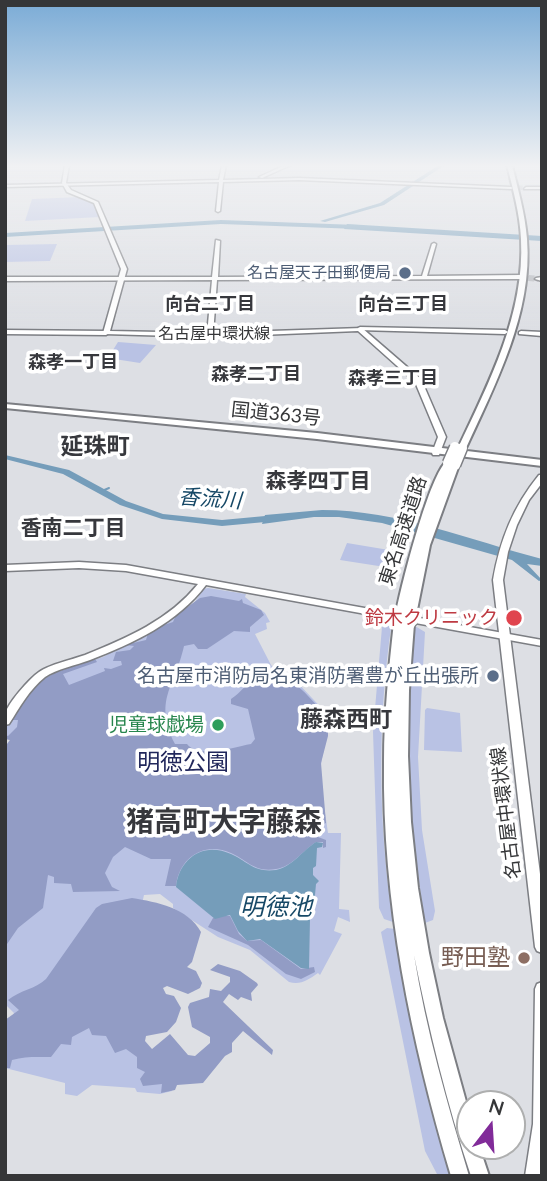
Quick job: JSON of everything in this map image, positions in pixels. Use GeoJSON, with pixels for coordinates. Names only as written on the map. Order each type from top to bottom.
{"type":"FeatureCollection","features":[{"type":"Feature","properties":{"kind":"highway","name":"東名高速道路"},"geometry":{"type":"LineString","coordinates":[[460,1176],[437,1098],[410,929],[402,748],[405,619],[421,544],[431,513],[509,338],[527,278],[529,248],[526,220]]}},
{"type":"Feature","properties":{"kind":"highway","name":"東名高速道路"},"geometry":{"type":"LineString","coordinates":[[459,447],[515,339],[531,290],[534,269]]}},
{"type":"Feature","properties":{"kind":"highway","name":"国道363号"},"geometry":{"type":"LineString","coordinates":[[5,408],[542,465]]}},
{"type":"Feature","properties":{"kind":"highway","name":"東名高速道路"},"geometry":{"type":"LineString","coordinates":[[410,929],[456,1096]]}},
{"type":"Feature","properties":{"kind":"main road"},"geometry":{"type":"LineString","coordinates":[[104,220],[124,269],[106,333]]}},
{"type":"Feature","properties":{"kind":"main road"},"geometry":{"type":"LineString","coordinates":[[360,329],[418,381],[442,438],[437,452]]}},
{"type":"Feature","properties":{"kind":"main road","name":"名古屋中環状線"},"geometry":{"type":"LineString","coordinates":[[106,333],[210,335],[360,329]]}},
{"type":"Feature","properties":{"kind":"main road","name":"名古屋中環状線"},"geometry":{"type":"LineString","coordinates":[[542,477],[520,505],[498,580],[542,947]]}},
{"type":"Feature","properties":{"kind":"main road"},"geometry":{"type":"LineString","coordinates":[[533,1176],[541,1124],[542,989]]}},
{"type":"Feature","properties":{"kind":"street"},"geometry":{"type":"LineString","coordinates":[[210,335],[218,241]]}},
{"type":"Feature","properties":{"kind":"street"},"geometry":{"type":"LineString","coordinates":[[424,277],[434,244]]}},
{"type":"Feature","properties":{"kind":"street"},"geometry":{"type":"LineString","coordinates":[[5,279],[520,277]]}},
{"type":"Feature","properties":{"kind":"street"},"geometry":{"type":"LineString","coordinates":[[360,329],[505,332]]}},
{"type":"Feature","properties":{"kind":"street"},"geometry":{"type":"LineString","coordinates":[[5,332],[106,333]]}},
{"type":"Feature","properties":{"kind":"street"},"geometry":{"type":"LineString","coordinates":[[521,333],[542,334]]}},
{"type":"Feature","properties":{"kind":"street"},"geometry":{"type":"LineString","coordinates":[[5,568],[109,567],[542,643]]}},
{"type":"Feature","properties":{"kind":"street"},"geometry":{"type":"LineString","coordinates":[[5,721],[27,688],[39,677],[102,653],[168,616],[187,605],[204,582]]}},
{"type":"Feature","properties":{"kind":"green space"},"geometry":{"type":"Polygon","coordinates":[[[57,244],[50,261],[5,262],[5,245],[57,244]]]}},
{"type":"Feature","properties":{"kind":"green space"},"geometry":{"type":"Polygon","coordinates":[[[118,342],[156,345],[140,363],[108,358],[118,342]]]}},
{"type":"Feature","properties":{"kind":"green space"},"geometry":{"type":"Polygon","coordinates":[[[347,543],[389,550],[385,567],[340,560],[347,543]]]}},
{"type":"Feature","properties":{"kind":"green space","name":"明徳公園"},"geometry":{"type":"Polygon","coordinates":[[[203,589],[246,594],[245,597],[265,613],[270,622],[266,623],[267,629],[255,634],[271,665],[280,674],[295,680],[329,716],[321,765],[322,791],[328,833],[341,833],[339,909],[349,910],[350,922],[338,917],[334,931],[342,934],[320,975],[318,973],[304,981],[293,983],[250,950],[218,937],[173,908],[173,904],[160,894],[144,895],[117,1013],[174,1085],[172,1091],[160,1094],[137,1092],[135,1088],[92,1085],[77,1096],[65,1094],[65,1083],[5,1068],[5,1038],[14,1013],[5,1004],[5,746],[10,740],[5,738],[5,726],[25,696],[45,676],[103,657],[193,605],[203,589]]]}},
{"type":"Feature","properties":{"kind":"green space"},"geometry":{"type":"Polygon","coordinates":[[[211,596],[239,601],[242,599],[243,603],[261,610],[264,615],[250,627],[250,632],[234,631],[207,649],[198,649],[194,644],[184,646],[166,704],[166,716],[175,744],[187,744],[200,751],[208,751],[251,744],[255,739],[248,709],[231,704],[231,699],[252,681],[269,677],[279,677],[296,685],[328,716],[328,736],[321,763],[326,823],[308,831],[326,840],[326,847],[323,848],[323,842],[316,842],[282,868],[269,870],[257,868],[231,853],[211,849],[195,854],[188,860],[182,867],[176,886],[165,886],[171,859],[151,859],[125,847],[113,857],[105,873],[112,887],[120,891],[73,892],[71,884],[54,883],[54,877],[48,875],[43,908],[18,928],[5,947],[5,747],[10,740],[5,739],[5,735],[8,736],[17,727],[18,720],[10,720],[29,693],[45,679],[95,659],[97,662],[63,674],[69,685],[105,671],[104,668],[111,669],[122,665],[121,661],[113,661],[116,652],[130,650],[134,646],[125,645],[146,640],[149,630],[173,622],[176,615],[200,598],[211,596]]]}},
{"type":"Feature","properties":{"kind":"green space"},"geometry":{"type":"Polygon","coordinates":[[[392,621],[384,697],[381,772],[384,847],[393,922],[384,919],[379,908],[373,732],[382,627],[385,622],[392,621]]]}},
{"type":"Feature","properties":{"kind":"green space"},"geometry":{"type":"Polygon","coordinates":[[[415,626],[425,632],[418,757],[422,830],[435,911],[433,920],[425,923],[409,775],[409,701],[415,626]]]}},
{"type":"Feature","properties":{"kind":"green space"},"geometry":{"type":"Polygon","coordinates":[[[427,708],[460,713],[462,752],[424,750],[427,708]]]}},
{"type":"Feature","properties":{"kind":"green space"},"geometry":{"type":"Polygon","coordinates":[[[132,898],[161,904],[180,912],[201,932],[192,962],[187,967],[196,971],[202,983],[200,988],[188,994],[167,986],[163,988],[166,994],[174,996],[181,1008],[176,1022],[167,1032],[146,1036],[145,1041],[152,1049],[170,1034],[188,1055],[195,1056],[210,1043],[210,1037],[192,1027],[188,1007],[190,1003],[209,997],[210,989],[221,991],[230,982],[230,977],[210,970],[218,964],[240,971],[257,983],[251,993],[252,1001],[241,997],[238,1000],[229,994],[223,1002],[273,1050],[272,1055],[243,1031],[232,1043],[232,1052],[225,1056],[203,1083],[177,1085],[175,1090],[161,1093],[162,1084],[143,1086],[140,1079],[145,1072],[137,1068],[137,1057],[126,1049],[115,1053],[106,1036],[92,1035],[89,1028],[72,1037],[71,1045],[61,1044],[51,1057],[12,1060],[10,1068],[5,1068],[5,1020],[19,1010],[8,1000],[46,979],[96,908],[102,904],[132,898]]]}},
{"type":"Feature","properties":{"kind":"green space"},"geometry":{"type":"Polygon","coordinates":[[[230,916],[239,934],[247,941],[261,940],[301,969],[314,967],[315,972],[301,979],[286,974],[248,945],[208,927],[213,918],[230,916]]]}},
{"type":"Feature","properties":{"kind":"green space"},"geometry":{"type":"Polygon","coordinates":[[[387,928],[395,929],[417,1038],[454,1176],[438,1176],[425,1151],[381,932],[387,928]]]}},
{"type":"Feature","properties":{"kind":"water"},"geometry":{"type":"Polygon","coordinates":[[[347,224],[542,236],[542,241],[344,229],[347,224]]]}},
{"type":"Feature","properties":{"kind":"water"},"geometry":{"type":"Polygon","coordinates":[[[322,510],[350,511],[406,520],[542,559],[542,566],[527,564],[542,580],[539,581],[512,560],[382,523],[339,517],[314,517],[262,524],[265,515],[322,510]]]}},
{"type":"Feature","properties":{"kind":"water","name":"明徳池"},"geometry":{"type":"Polygon","coordinates":[[[316,842],[323,843],[322,847],[317,848],[316,866],[313,868],[313,875],[319,881],[316,884],[313,917],[310,919],[309,969],[301,968],[260,939],[247,941],[230,915],[215,919],[176,887],[187,861],[202,851],[221,851],[256,868],[276,870],[292,862],[316,842]]]}},
{"type":"Feature","properties":{"kind":"waterway"},"geometry":{"type":"LineString","coordinates":[[5,235],[221,222],[358,227]]}},
{"type":"Feature","properties":{"kind":"waterway","name":"香流川"},"geometry":{"type":"LineString","coordinates":[[5,457],[66,472],[123,503],[162,516],[222,523],[276,518]]}},
{"type":"Feature","properties":{"kind":"waterway","name":"香流川"},"geometry":{"type":"LineString","coordinates":[[102,491],[109,488]]}},
{"type":"Feature","properties":{"kind":"tunnel"},"geometry":{"type":"LineString","coordinates":[[534,279],[520,277],[538,279]]}},
{"type":"Feature","properties":{"kind":"place","name":"名古屋天子田郵便局"},"geometry":{"type":"Point","coordinates":[405,273]}},
{"type":"Feature","properties":{"kind":"place","name":"鈴木クリニック"},"geometry":{"type":"Point","coordinates":[514,618]}},
{"type":"Feature","properties":{"kind":"place","name":"名古屋市消防局名東消防署豊が丘出張所"},"geometry":{"type":"Point","coordinates":[493,676]}},
{"type":"Feature","properties":{"kind":"place","name":"児童球戯場"},"geometry":{"type":"Point","coordinates":[218,725]}},
{"type":"Feature","properties":{"kind":"place","name":"野田塾"},"geometry":{"type":"Point","coordinates":[524,958]}},
{"type":"Feature","properties":{"kind":"district","name":"向台二丁目"},"geometry":{"type":"Point","coordinates":[210,304]}},
{"type":"Feature","properties":{"kind":"district","name":"向台三丁目"},"geometry":{"type":"Point","coordinates":[403,304]}},
{"type":"Feature","properties":{"kind":"district","name":"森孝一丁目"},"geometry":{"type":"Point","coordinates":[73,362]}},
{"type":"Feature","properties":{"kind":"district","name":"森孝二丁目"},"geometry":{"type":"Point","coordinates":[256,374]}},
{"type":"Feature","properties":{"kind":"district","name":"森孝三丁目"},"geometry":{"type":"Point","coordinates":[393,378]}},
{"type":"Feature","properties":{"kind":"district","name":"延珠町"},"geometry":{"type":"Point","coordinates":[95,447]}},
{"type":"Feature","properties":{"kind":"district","name":"森孝四丁目"},"geometry":{"type":"Point","coordinates":[318,481]}},
{"type":"Feature","properties":{"kind":"district","name":"香南二丁目"},"geometry":{"type":"Point","coordinates":[73,528]}},
{"type":"Feature","properties":{"kind":"district","name":"藤森西町"},"geometry":{"type":"Point","coordinates":[346,720]}},
{"type":"Feature","properties":{"kind":"district","name":"猪高町大字藤森"},"geometry":{"type":"Point","coordinates":[224,822]}}]}
